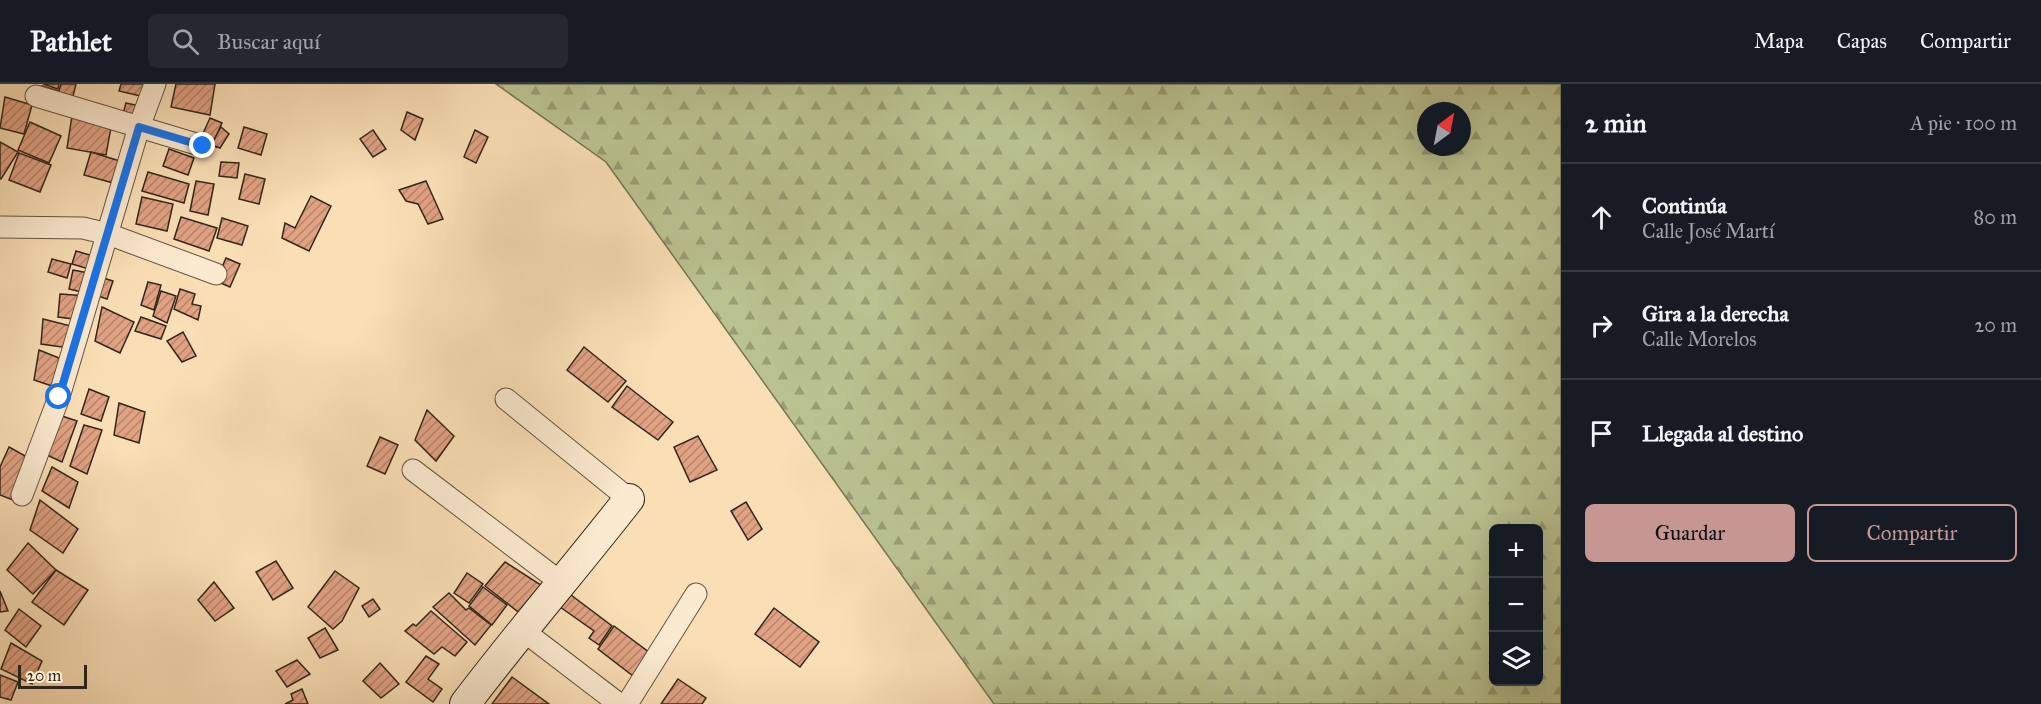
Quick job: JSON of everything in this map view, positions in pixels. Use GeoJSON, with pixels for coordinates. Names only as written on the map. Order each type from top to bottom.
{"type":"FeatureCollection","features":[{"type":"Feature","properties":{"kind":"street"},"geometry":{"type":"LineString","coordinates":[[22,495],[59,397],[139,127],[154,84]]}},
{"type":"Feature","properties":{"kind":"street"},"geometry":{"type":"LineString","coordinates":[[36,96],[203,146]]}},
{"type":"Feature","properties":{"kind":"street"},"geometry":{"type":"LineString","coordinates":[[0,226],[83,228],[108,234],[216,274]]}},
{"type":"Feature","properties":{"kind":"street"},"geometry":{"type":"LineString","coordinates":[[465,704],[521,629],[563,584],[629,499],[506,399]]}},
{"type":"Feature","properties":{"kind":"street"},"geometry":{"type":"LineString","coordinates":[[413,470],[563,584]]}},
{"type":"Feature","properties":{"kind":"street"},"geometry":{"type":"LineString","coordinates":[[627,704],[696,594]]}},
{"type":"Feature","properties":{"kind":"street"},"geometry":{"type":"LineString","coordinates":[[521,629],[619,704]]}},
{"type":"Feature","properties":{"kind":"green space"},"geometry":{"type":"Polygon","coordinates":[[[496,84],[1561,84],[1561,704],[994,704],[606,162],[496,84]]]}},
{"type":"Feature","properties":{"kind":"building"},"geometry":{"type":"Polygon","coordinates":[[[43,84],[59,84],[58,89],[43,84]]]}},
{"type":"Feature","properties":{"kind":"building"},"geometry":{"type":"Polygon","coordinates":[[[61,84],[76,84],[71,104],[39,96],[42,86],[59,91],[61,84]]]}},
{"type":"Feature","properties":{"kind":"building"},"geometry":{"type":"Polygon","coordinates":[[[121,84],[148,84],[145,97],[119,91],[121,84]]]}},
{"type":"Feature","properties":{"kind":"building"},"geometry":{"type":"Polygon","coordinates":[[[176,84],[215,84],[210,115],[171,107],[176,84]]]}},
{"type":"Feature","properties":{"kind":"building"},"geometry":{"type":"Polygon","coordinates":[[[5,97],[32,105],[24,134],[0,128],[5,97]]]}},
{"type":"Feature","properties":{"kind":"building"},"geometry":{"type":"Polygon","coordinates":[[[126,103],[140,106],[137,117],[123,114],[126,103]]]}},
{"type":"Feature","properties":{"kind":"building"},"geometry":{"type":"Polygon","coordinates":[[[407,112],[423,119],[415,140],[401,130],[407,112]]]}},
{"type":"Feature","properties":{"kind":"building"},"geometry":{"type":"Polygon","coordinates":[[[72,116],[112,122],[106,155],[67,148],[72,116]]]}},
{"type":"Feature","properties":{"kind":"building"},"geometry":{"type":"Polygon","coordinates":[[[210,118],[222,123],[213,143],[201,138],[210,118]]]}},
{"type":"Feature","properties":{"kind":"building"},"geometry":{"type":"Polygon","coordinates":[[[30,122],[61,136],[49,163],[18,150],[30,122]]]}},
{"type":"Feature","properties":{"kind":"building"},"geometry":{"type":"Polygon","coordinates":[[[221,127],[229,134],[220,148],[211,145],[221,127]]]}},
{"type":"Feature","properties":{"kind":"building"},"geometry":{"type":"Polygon","coordinates":[[[244,127],[267,134],[261,155],[238,148],[244,127]]]}},
{"type":"Feature","properties":{"kind":"building"},"geometry":{"type":"Polygon","coordinates":[[[373,130],[386,149],[373,157],[360,139],[373,130]]]}},
{"type":"Feature","properties":{"kind":"building"},"geometry":{"type":"Polygon","coordinates":[[[475,130],[488,137],[476,163],[464,157],[475,130]]]}},
{"type":"Feature","properties":{"kind":"building"},"geometry":{"type":"Polygon","coordinates":[[[0,142],[18,152],[1,179],[0,179],[0,142]]]}},
{"type":"Feature","properties":{"kind":"building"},"geometry":{"type":"Polygon","coordinates":[[[169,149],[194,158],[188,175],[163,166],[169,149]]]}},
{"type":"Feature","properties":{"kind":"building"},"geometry":{"type":"Polygon","coordinates":[[[91,152],[123,162],[117,184],[84,175],[91,152]]]}},
{"type":"Feature","properties":{"kind":"building"},"geometry":{"type":"Polygon","coordinates":[[[19,153],[51,165],[40,192],[9,180],[19,153]]]}},
{"type":"Feature","properties":{"kind":"building"},"geometry":{"type":"Polygon","coordinates":[[[221,162],[239,163],[237,178],[219,176],[221,162]]]}},
{"type":"Feature","properties":{"kind":"building"},"geometry":{"type":"Polygon","coordinates":[[[148,172],[189,184],[184,203],[142,191],[148,172]]]}},
{"type":"Feature","properties":{"kind":"building"},"geometry":{"type":"Polygon","coordinates":[[[245,174],[265,179],[259,204],[239,199],[245,174]]]}},
{"type":"Feature","properties":{"kind":"building"},"geometry":{"type":"Polygon","coordinates":[[[196,181],[214,184],[208,215],[190,211],[196,181]]]}},
{"type":"Feature","properties":{"kind":"building"},"geometry":{"type":"Polygon","coordinates":[[[426,181],[443,219],[428,224],[418,204],[406,201],[399,190],[426,181]]]}},
{"type":"Feature","properties":{"kind":"building"},"geometry":{"type":"Polygon","coordinates":[[[311,196],[331,206],[309,251],[282,238],[285,223],[295,228],[311,196]]]}},
{"type":"Feature","properties":{"kind":"building"},"geometry":{"type":"Polygon","coordinates":[[[142,197],[173,204],[167,231],[136,224],[142,197]]]}},
{"type":"Feature","properties":{"kind":"building"},"geometry":{"type":"Polygon","coordinates":[[[181,217],[217,228],[209,251],[174,239],[181,217]]]}},
{"type":"Feature","properties":{"kind":"building"},"geometry":{"type":"Polygon","coordinates":[[[222,218],[248,226],[242,245],[217,238],[222,218]]]}},
{"type":"Feature","properties":{"kind":"building"},"geometry":{"type":"Polygon","coordinates":[[[76,251],[100,258],[96,271],[72,264],[76,251]]]}},
{"type":"Feature","properties":{"kind":"building"},"geometry":{"type":"Polygon","coordinates":[[[226,258],[240,264],[230,287],[216,281],[226,258]]]}},
{"type":"Feature","properties":{"kind":"building"},"geometry":{"type":"Polygon","coordinates":[[[52,259],[71,264],[67,278],[48,272],[52,259]]]}},
{"type":"Feature","properties":{"kind":"building"},"geometry":{"type":"Polygon","coordinates":[[[73,270],[94,274],[90,294],[69,289],[73,270]]]}},
{"type":"Feature","properties":{"kind":"building"},"geometry":{"type":"Polygon","coordinates":[[[100,277],[113,281],[107,299],[95,295],[100,277]]]}},
{"type":"Feature","properties":{"kind":"building"},"geometry":{"type":"Polygon","coordinates":[[[148,282],[161,285],[154,310],[141,305],[148,282]]]}},
{"type":"Feature","properties":{"kind":"building"},"geometry":{"type":"Polygon","coordinates":[[[180,289],[195,294],[192,304],[201,306],[198,320],[174,309],[180,289]]]}},
{"type":"Feature","properties":{"kind":"building"},"geometry":{"type":"Polygon","coordinates":[[[161,291],[176,296],[167,323],[153,316],[161,291]]]}},
{"type":"Feature","properties":{"kind":"building"},"geometry":{"type":"Polygon","coordinates":[[[60,294],[88,296],[81,320],[58,317],[60,294]]]}},
{"type":"Feature","properties":{"kind":"building"},"geometry":{"type":"Polygon","coordinates":[[[102,307],[134,322],[120,353],[95,341],[102,307]]]}},
{"type":"Feature","properties":{"kind":"building"},"geometry":{"type":"Polygon","coordinates":[[[141,317],[166,326],[161,339],[135,331],[141,317]]]}},
{"type":"Feature","properties":{"kind":"building"},"geometry":{"type":"Polygon","coordinates":[[[43,319],[71,326],[69,348],[41,344],[43,319]]]}},
{"type":"Feature","properties":{"kind":"building"},"geometry":{"type":"Polygon","coordinates":[[[183,332],[196,356],[182,362],[167,341],[183,332]]]}},
{"type":"Feature","properties":{"kind":"building"},"geometry":{"type":"Polygon","coordinates":[[[584,347],[626,381],[608,402],[567,370],[584,347]]]}},
{"type":"Feature","properties":{"kind":"building"},"geometry":{"type":"Polygon","coordinates":[[[39,350],[64,360],[58,388],[34,380],[39,350]]]}},
{"type":"Feature","properties":{"kind":"building"},"geometry":{"type":"Polygon","coordinates":[[[627,386],[673,422],[658,440],[612,407],[627,386]]]}},
{"type":"Feature","properties":{"kind":"building"},"geometry":{"type":"Polygon","coordinates":[[[89,389],[109,397],[101,421],[81,414],[89,389]]]}},
{"type":"Feature","properties":{"kind":"building"},"geometry":{"type":"Polygon","coordinates":[[[119,403],[145,412],[139,443],[114,435],[119,403]]]}},
{"type":"Feature","properties":{"kind":"building"},"geometry":{"type":"Polygon","coordinates":[[[427,410],[454,436],[436,461],[415,440],[427,410]]]}},
{"type":"Feature","properties":{"kind":"building"},"geometry":{"type":"Polygon","coordinates":[[[62,416],[77,421],[62,462],[47,455],[62,416]]]}},
{"type":"Feature","properties":{"kind":"building"},"geometry":{"type":"Polygon","coordinates":[[[84,425],[102,430],[87,474],[70,466],[84,425]]]}},
{"type":"Feature","properties":{"kind":"building"},"geometry":{"type":"Polygon","coordinates":[[[698,436],[717,470],[690,482],[674,447],[698,436]]]}},
{"type":"Feature","properties":{"kind":"building"},"geometry":{"type":"Polygon","coordinates":[[[380,437],[398,445],[385,474],[367,466],[380,437]]]}},
{"type":"Feature","properties":{"kind":"building"},"geometry":{"type":"Polygon","coordinates":[[[9,447],[29,458],[13,500],[0,495],[0,467],[9,447]]]}},
{"type":"Feature","properties":{"kind":"building"},"geometry":{"type":"Polygon","coordinates":[[[52,467],[78,482],[69,508],[42,491],[52,467]]]}},
{"type":"Feature","properties":{"kind":"building"},"geometry":{"type":"Polygon","coordinates":[[[40,500],[78,529],[63,553],[30,530],[40,500]]]}},
{"type":"Feature","properties":{"kind":"building"},"geometry":{"type":"Polygon","coordinates":[[[746,502],[762,529],[748,540],[731,511],[746,502]]]}},
{"type":"Feature","properties":{"kind":"building"},"geometry":{"type":"Polygon","coordinates":[[[28,543],[56,570],[33,594],[7,570],[28,543]]]}},
{"type":"Feature","properties":{"kind":"building"},"geometry":{"type":"Polygon","coordinates":[[[276,561],[293,588],[273,600],[256,572],[276,561]]]}},
{"type":"Feature","properties":{"kind":"building"},"geometry":{"type":"Polygon","coordinates":[[[505,562],[547,589],[526,618],[485,586],[505,562]]]}},
{"type":"Feature","properties":{"kind":"building"},"geometry":{"type":"Polygon","coordinates":[[[56,570],[88,590],[64,625],[32,602],[56,570]]]}},
{"type":"Feature","properties":{"kind":"building"},"geometry":{"type":"Polygon","coordinates":[[[335,571],[359,588],[342,621],[333,629],[308,607],[335,571]]]}},
{"type":"Feature","properties":{"kind":"building"},"geometry":{"type":"Polygon","coordinates":[[[467,573],[483,584],[469,603],[454,593],[467,573]]]}},
{"type":"Feature","properties":{"kind":"building"},"geometry":{"type":"Polygon","coordinates":[[[214,582],[234,608],[215,621],[198,600],[214,582]]]}},
{"type":"Feature","properties":{"kind":"building"},"geometry":{"type":"Polygon","coordinates":[[[483,587],[507,605],[492,625],[469,606],[483,587]]]}},
{"type":"Feature","properties":{"kind":"building"},"geometry":{"type":"Polygon","coordinates":[[[0,591],[8,611],[0,612],[0,591]]]}},
{"type":"Feature","properties":{"kind":"building"},"geometry":{"type":"Polygon","coordinates":[[[449,593],[466,610],[469,608],[491,625],[475,645],[433,607],[449,593]]]}},
{"type":"Feature","properties":{"kind":"building"},"geometry":{"type":"Polygon","coordinates":[[[571,595],[612,626],[599,645],[589,638],[594,631],[560,607],[571,595]]]}},
{"type":"Feature","properties":{"kind":"building"},"geometry":{"type":"Polygon","coordinates":[[[373,599],[380,609],[369,617],[362,606],[373,599]]]}},
{"type":"Feature","properties":{"kind":"building"},"geometry":{"type":"Polygon","coordinates":[[[774,608],[819,642],[800,667],[755,634],[774,608]]]}},
{"type":"Feature","properties":{"kind":"building"},"geometry":{"type":"Polygon","coordinates":[[[19,609],[41,626],[26,647],[5,630],[19,609]]]}},
{"type":"Feature","properties":{"kind":"building"},"geometry":{"type":"Polygon","coordinates":[[[431,611],[467,642],[455,656],[442,647],[434,654],[405,631],[413,624],[416,626],[431,611]]]}},
{"type":"Feature","properties":{"kind":"building"},"geometry":{"type":"Polygon","coordinates":[[[614,626],[650,653],[633,676],[598,649],[614,626]]]}},
{"type":"Feature","properties":{"kind":"building"},"geometry":{"type":"Polygon","coordinates":[[[325,628],[338,650],[320,658],[308,638],[325,628]]]}},
{"type":"Feature","properties":{"kind":"building"},"geometry":{"type":"Polygon","coordinates":[[[11,643],[42,661],[32,684],[1,669],[11,643]]]}},
{"type":"Feature","properties":{"kind":"building"},"geometry":{"type":"Polygon","coordinates":[[[426,656],[439,664],[428,679],[442,689],[433,702],[406,682],[426,656]]]}},
{"type":"Feature","properties":{"kind":"building"},"geometry":{"type":"Polygon","coordinates":[[[297,660],[310,674],[287,687],[276,671],[297,660]]]}},
{"type":"Feature","properties":{"kind":"building"},"geometry":{"type":"Polygon","coordinates":[[[380,663],[399,684],[381,698],[363,681],[380,663]]]}},
{"type":"Feature","properties":{"kind":"building"},"geometry":{"type":"Polygon","coordinates":[[[0,675],[18,682],[11,700],[0,697],[0,675]]]}},
{"type":"Feature","properties":{"kind":"building"},"geometry":{"type":"Polygon","coordinates":[[[512,677],[549,704],[492,704],[512,677]]]}},
{"type":"Feature","properties":{"kind":"building"},"geometry":{"type":"Polygon","coordinates":[[[678,679],[706,698],[702,704],[661,704],[678,679]]]}},
{"type":"Feature","properties":{"kind":"building"},"geometry":{"type":"Polygon","coordinates":[[[302,689],[308,704],[285,704],[293,700],[291,694],[302,689]]]}},
{"type":"Feature","properties":{"kind":"route"},"geometry":{"type":"LineString","coordinates":[[59,397],[97,278],[139,127],[203,146]]}}]}
